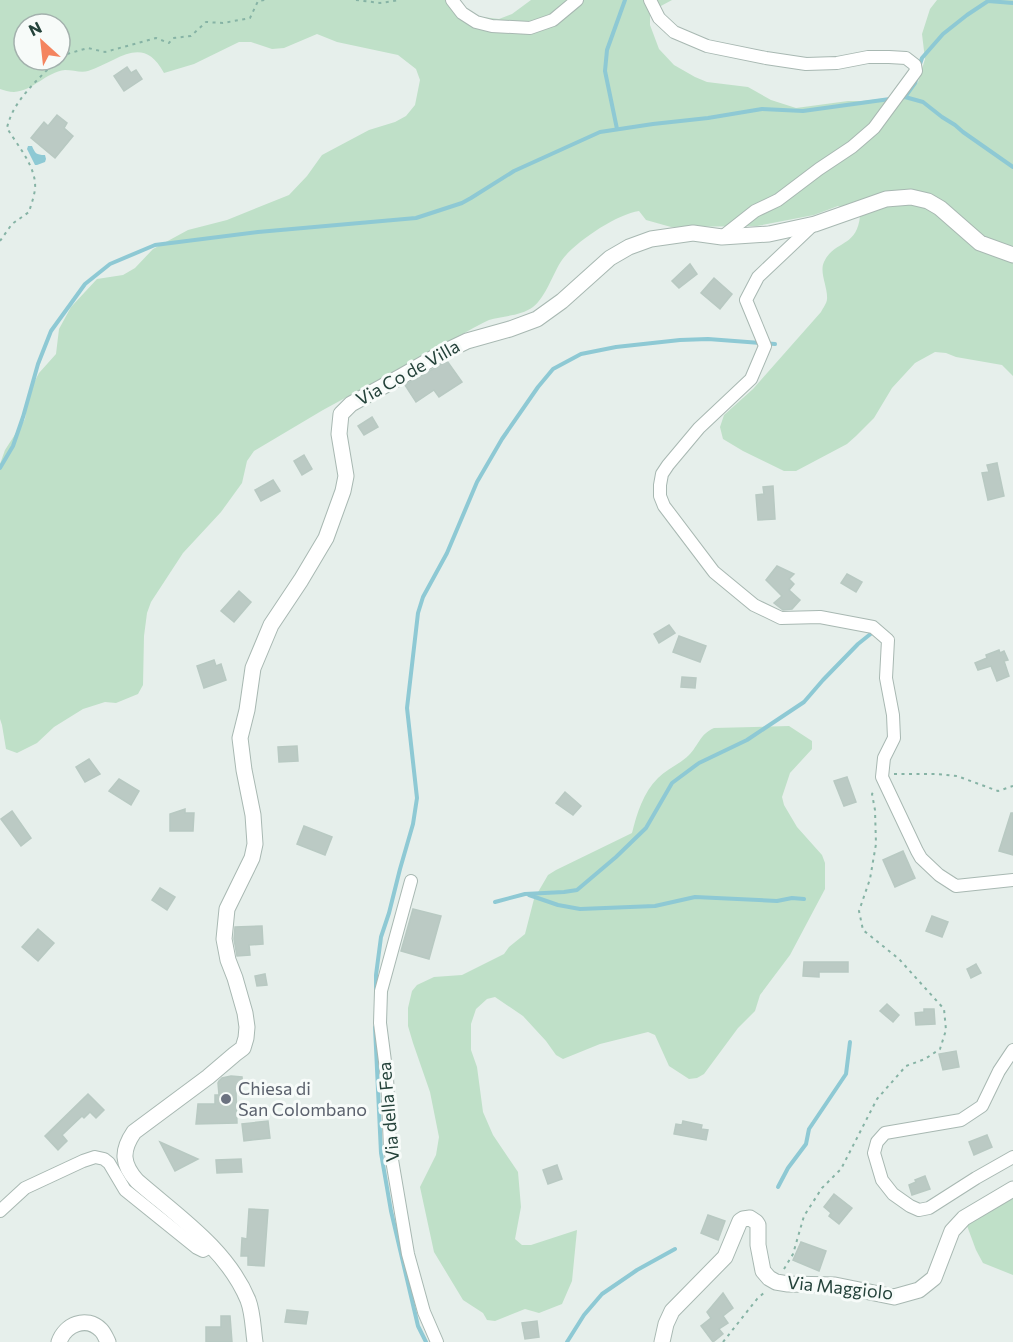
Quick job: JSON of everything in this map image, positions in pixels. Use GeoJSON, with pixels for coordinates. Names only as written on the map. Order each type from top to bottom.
{"type":"FeatureCollection","features":[{"type":"Feature","properties":{"kind":"street"},"geometry":{"type":"LineString","coordinates":[[452,0],[462,13],[476,22],[492,26],[530,28],[553,20],[577,0]]}},
{"type":"Feature","properties":{"kind":"street"},"geometry":{"type":"LineString","coordinates":[[650,0],[659,18],[674,32],[708,46],[806,64],[837,63],[868,57],[890,57],[906,58],[915,65],[916,71],[874,128],[852,147],[722,237]]}},
{"type":"Feature","properties":{"kind":"street","name":"Via Co de Villa"},"geometry":{"type":"LineString","coordinates":[[212,1246],[137,1181],[125,1163],[124,1152],[127,1141],[134,1132],[243,1048],[246,1038],[248,1027],[224,939],[227,909],[252,858],[255,844],[253,814],[240,738],[248,710],[253,668],[270,625],[326,538],[343,491],[346,476],[339,434],[341,414],[351,404],[458,345],[537,319],[562,301],[610,258],[651,239],[693,233],[722,237],[769,234],[815,224],[886,199],[911,197],[928,201],[940,208],[980,243],[1013,255]]}},
{"type":"Feature","properties":{"kind":"street"},"geometry":{"type":"LineString","coordinates":[[815,224],[759,277],[746,300],[765,346],[751,379],[699,428],[668,465],[662,474],[660,496],[664,506],[714,572],[754,605],[781,618],[820,616],[873,627],[888,640],[886,678],[893,715],[894,738],[885,758],[888,776],[916,851],[939,875],[956,886],[1013,880]]}},
{"type":"Feature","properties":{"kind":"street","name":"Via della Fea"},"geometry":{"type":"LineString","coordinates":[[411,881],[381,991],[380,1023],[387,1077],[390,1148],[408,1254],[424,1312],[437,1342]]}},
{"type":"Feature","properties":{"kind":"street"},"geometry":{"type":"LineString","coordinates":[[1013,1050],[999,1071],[982,1106],[961,1120],[885,1133],[877,1142],[874,1153],[882,1180],[893,1194],[919,1210],[929,1208],[1013,1157]]}},
{"type":"Feature","properties":{"kind":"street"},"geometry":{"type":"LineString","coordinates":[[0,1211],[25,1188],[83,1161],[96,1157],[104,1159],[109,1163],[125,1190],[197,1248],[203,1251],[212,1246],[237,1278],[249,1303],[255,1342]]}},
{"type":"Feature","properties":{"kind":"street","name":"Via Maggiolo"},"geometry":{"type":"LineString","coordinates":[[662,1342],[672,1311],[725,1257],[738,1224],[743,1219],[750,1218],[758,1225],[758,1245],[763,1271],[776,1282],[835,1285],[894,1296],[919,1290],[934,1278],[952,1231],[964,1218],[1013,1189]]}},
{"type":"Feature","properties":{"kind":"street"},"geometry":{"type":"LineString","coordinates":[[59,1342],[66,1329],[80,1323],[96,1326],[108,1342]]}},
{"type":"Feature","properties":{"kind":"path"},"geometry":{"type":"LineString","coordinates":[[72,53],[88,48],[105,52],[156,38],[169,43],[173,38],[191,36],[206,22],[223,23],[250,18],[258,1],[265,0]]}},
{"type":"Feature","properties":{"kind":"path"},"geometry":{"type":"LineString","coordinates":[[356,0],[380,3],[400,0]]}},
{"type":"Feature","properties":{"kind":"path"},"geometry":{"type":"LineString","coordinates":[[0,241],[12,224],[29,212],[35,187],[33,174],[23,150],[7,128],[10,116],[21,98],[46,72]]}},
{"type":"Feature","properties":{"kind":"path"},"geometry":{"type":"LineString","coordinates":[[723,1342],[757,1299],[776,1282],[793,1254],[804,1216],[822,1188],[840,1169],[877,1099],[906,1066],[925,1059],[940,1049],[946,1030],[944,1009],[899,958],[863,930],[859,911],[870,879],[876,844],[872,795],[888,776],[937,774],[957,776],[998,791],[1013,786]]}},
{"type":"Feature","properties":{"kind":"green space"},"geometry":{"type":"Polygon","coordinates":[[[0,0],[457,0],[474,16],[499,19],[512,14],[531,0],[672,0],[650,14],[650,25],[659,49],[674,65],[707,82],[748,87],[771,100],[796,108],[896,97],[908,91],[918,82],[925,59],[922,34],[930,9],[937,0],[1013,0],[1013,376],[1002,365],[935,352],[915,363],[892,388],[874,418],[847,444],[796,471],[784,471],[723,439],[720,427],[724,415],[753,389],[821,312],[827,299],[822,270],[824,262],[833,250],[855,234],[860,216],[838,206],[814,215],[757,226],[671,227],[646,220],[639,211],[630,213],[597,230],[576,245],[562,260],[542,297],[533,307],[481,324],[323,410],[254,451],[247,461],[242,483],[221,512],[183,553],[151,602],[144,636],[143,685],[138,694],[116,703],[105,702],[83,709],[54,727],[37,743],[17,753],[6,749],[0,719],[0,464],[5,450],[25,419],[28,394],[39,373],[56,354],[59,329],[71,307],[97,279],[123,275],[135,268],[153,249],[188,230],[227,220],[289,195],[322,155],[369,130],[406,116],[415,105],[420,80],[416,69],[398,55],[337,42],[317,34],[284,48],[272,49],[251,42],[239,42],[194,64],[164,73],[156,61],[147,54],[139,52],[129,53],[88,71],[72,71],[72,12],[12,12],[12,72],[56,72],[21,91],[12,92],[0,89],[0,0]]]}},
{"type":"Feature","properties":{"kind":"green space"},"geometry":{"type":"Polygon","coordinates":[[[789,726],[812,741],[812,749],[790,773],[782,797],[797,827],[822,855],[825,863],[825,889],[790,955],[760,995],[755,1011],[738,1028],[704,1074],[689,1079],[669,1066],[655,1035],[648,1032],[600,1044],[563,1059],[556,1055],[523,1016],[495,997],[487,999],[476,1009],[471,1024],[471,1050],[477,1067],[483,1112],[493,1135],[518,1172],[521,1207],[515,1239],[522,1245],[531,1245],[577,1230],[572,1281],[562,1304],[539,1313],[525,1309],[495,1321],[487,1320],[483,1313],[463,1300],[434,1252],[420,1187],[436,1155],[439,1137],[430,1092],[408,1026],[408,1008],[412,991],[417,985],[434,977],[462,975],[504,954],[525,934],[534,899],[548,875],[632,833],[648,790],[662,775],[689,755],[709,731],[714,728],[789,726]]]}},
{"type":"Feature","properties":{"kind":"green space"},"geometry":{"type":"Polygon","coordinates":[[[1013,1194],[1013,1275],[983,1263],[966,1223],[1013,1194]]]}},
{"type":"Feature","properties":{"kind":"water"},"geometry":{"type":"Polygon","coordinates":[[[28,146],[32,146],[38,154],[45,155],[45,162],[35,165],[27,149],[28,146]]]}},
{"type":"Feature","properties":{"kind":"building"},"geometry":{"type":"Polygon","coordinates":[[[127,67],[131,73],[136,70],[142,79],[124,91],[114,76],[127,67]]]}},
{"type":"Feature","properties":{"kind":"building"},"geometry":{"type":"Polygon","coordinates":[[[57,115],[67,123],[64,128],[73,136],[55,158],[31,138],[44,122],[48,126],[57,115]]]}},
{"type":"Feature","properties":{"kind":"building"},"geometry":{"type":"Polygon","coordinates":[[[690,264],[697,274],[679,288],[672,281],[690,264]]]}},
{"type":"Feature","properties":{"kind":"building"},"geometry":{"type":"Polygon","coordinates":[[[714,278],[732,294],[720,309],[701,293],[714,278]]]}},
{"type":"Feature","properties":{"kind":"building"},"geometry":{"type":"Polygon","coordinates":[[[447,361],[462,382],[439,397],[434,390],[416,402],[405,385],[447,361]]]}},
{"type":"Feature","properties":{"kind":"building"},"geometry":{"type":"Polygon","coordinates":[[[372,417],[378,427],[364,435],[358,426],[372,417]]]}},
{"type":"Feature","properties":{"kind":"building"},"geometry":{"type":"Polygon","coordinates":[[[304,455],[312,469],[302,475],[294,461],[304,455]]]}},
{"type":"Feature","properties":{"kind":"building"},"geometry":{"type":"Polygon","coordinates":[[[997,463],[1004,496],[988,500],[982,473],[989,472],[987,465],[997,463]]]}},
{"type":"Feature","properties":{"kind":"building"},"geometry":{"type":"Polygon","coordinates":[[[273,480],[280,491],[261,501],[255,490],[273,480]]]}},
{"type":"Feature","properties":{"kind":"building"},"geometry":{"type":"Polygon","coordinates":[[[773,486],[775,519],[758,520],[756,495],[764,494],[763,487],[773,486]]]}},
{"type":"Feature","properties":{"kind":"building"},"geometry":{"type":"Polygon","coordinates":[[[777,566],[794,574],[789,579],[794,584],[789,590],[800,600],[792,609],[783,610],[774,603],[782,596],[766,580],[777,566]]]}},
{"type":"Feature","properties":{"kind":"building"},"geometry":{"type":"Polygon","coordinates":[[[847,574],[862,582],[856,592],[841,583],[847,574]]]}},
{"type":"Feature","properties":{"kind":"building"},"geometry":{"type":"Polygon","coordinates":[[[239,591],[251,602],[234,622],[221,611],[239,591]]]}},
{"type":"Feature","properties":{"kind":"building"},"geometry":{"type":"Polygon","coordinates":[[[669,625],[675,633],[659,643],[654,634],[669,625]]]}},
{"type":"Feature","properties":{"kind":"building"},"geometry":{"type":"Polygon","coordinates":[[[679,636],[706,646],[700,662],[673,652],[679,636]]]}},
{"type":"Feature","properties":{"kind":"building"},"geometry":{"type":"Polygon","coordinates":[[[999,650],[1000,653],[1004,651],[1008,660],[1004,661],[1009,676],[997,681],[991,666],[978,670],[975,663],[999,650]]]}},
{"type":"Feature","properties":{"kind":"building"},"geometry":{"type":"Polygon","coordinates":[[[214,660],[216,666],[221,664],[226,680],[204,688],[197,666],[214,660]]]}},
{"type":"Feature","properties":{"kind":"building"},"geometry":{"type":"Polygon","coordinates":[[[682,677],[696,678],[695,688],[681,687],[682,677]]]}},
{"type":"Feature","properties":{"kind":"building"},"geometry":{"type":"Polygon","coordinates":[[[297,746],[298,761],[279,762],[278,747],[297,746]]]}},
{"type":"Feature","properties":{"kind":"building"},"geometry":{"type":"Polygon","coordinates":[[[89,759],[100,774],[85,782],[76,767],[89,759]]]}},
{"type":"Feature","properties":{"kind":"building"},"geometry":{"type":"Polygon","coordinates":[[[847,777],[856,802],[844,806],[834,781],[847,777]]]}},
{"type":"Feature","properties":{"kind":"building"},"geometry":{"type":"Polygon","coordinates":[[[119,779],[139,791],[131,805],[109,791],[119,779]]]}},
{"type":"Feature","properties":{"kind":"building"},"geometry":{"type":"Polygon","coordinates":[[[565,792],[581,806],[573,815],[556,803],[565,792]]]}},
{"type":"Feature","properties":{"kind":"building"},"geometry":{"type":"Polygon","coordinates":[[[185,809],[185,813],[194,813],[193,831],[170,831],[170,814],[185,809]]]}},
{"type":"Feature","properties":{"kind":"building"},"geometry":{"type":"Polygon","coordinates":[[[12,811],[31,838],[21,846],[1,819],[12,811]]]}},
{"type":"Feature","properties":{"kind":"building"},"geometry":{"type":"Polygon","coordinates":[[[1011,813],[1013,813],[1013,855],[999,851],[1011,813]]]}},
{"type":"Feature","properties":{"kind":"building"},"geometry":{"type":"Polygon","coordinates":[[[304,826],[332,837],[325,855],[297,844],[304,826]]]}},
{"type":"Feature","properties":{"kind":"building"},"geometry":{"type":"Polygon","coordinates":[[[903,851],[915,878],[895,887],[883,860],[903,851]]]}},
{"type":"Feature","properties":{"kind":"building"},"geometry":{"type":"Polygon","coordinates":[[[160,888],[175,897],[167,910],[152,900],[160,888]]]}},
{"type":"Feature","properties":{"kind":"building"},"geometry":{"type":"Polygon","coordinates":[[[413,909],[441,916],[429,959],[401,951],[413,909]]]}},
{"type":"Feature","properties":{"kind":"building"},"geometry":{"type":"Polygon","coordinates":[[[932,916],[948,922],[942,937],[926,931],[932,916]]]}},
{"type":"Feature","properties":{"kind":"building"},"geometry":{"type":"Polygon","coordinates":[[[262,926],[263,944],[249,945],[250,955],[237,956],[234,939],[235,927],[262,926]]]}},
{"type":"Feature","properties":{"kind":"building"},"geometry":{"type":"Polygon","coordinates":[[[38,929],[54,943],[38,961],[22,947],[38,929]]]}},
{"type":"Feature","properties":{"kind":"building"},"geometry":{"type":"Polygon","coordinates":[[[804,962],[848,962],[848,972],[819,972],[819,977],[803,976],[804,962]]]}},
{"type":"Feature","properties":{"kind":"building"},"geometry":{"type":"Polygon","coordinates":[[[976,964],[981,973],[971,978],[967,969],[976,964]]]}},
{"type":"Feature","properties":{"kind":"building"},"geometry":{"type":"Polygon","coordinates":[[[265,974],[267,985],[257,986],[255,976],[265,974]]]}},
{"type":"Feature","properties":{"kind":"building"},"geometry":{"type":"Polygon","coordinates":[[[887,1004],[899,1015],[893,1022],[880,1011],[887,1004]]]}},
{"type":"Feature","properties":{"kind":"building"},"geometry":{"type":"Polygon","coordinates":[[[924,1009],[934,1009],[935,1024],[916,1025],[915,1013],[924,1012],[924,1009]]]}},
{"type":"Feature","properties":{"kind":"building"},"geometry":{"type":"Polygon","coordinates":[[[956,1051],[959,1067],[943,1070],[939,1054],[956,1051]]]}},
{"type":"Feature","properties":{"kind":"building","name":"Chiesa di San Colombano"},"geometry":{"type":"Polygon","coordinates":[[[231,1076],[242,1077],[243,1093],[236,1092],[237,1123],[196,1124],[198,1104],[215,1104],[215,1095],[219,1095],[219,1081],[231,1076]]]}},
{"type":"Feature","properties":{"kind":"building"},"geometry":{"type":"Polygon","coordinates":[[[88,1094],[104,1110],[96,1118],[90,1112],[84,1118],[82,1116],[62,1135],[67,1141],[58,1150],[45,1136],[88,1094]]]}},
{"type":"Feature","properties":{"kind":"building"},"geometry":{"type":"Polygon","coordinates":[[[268,1121],[270,1138],[244,1141],[242,1124],[268,1121]]]}},
{"type":"Feature","properties":{"kind":"building"},"geometry":{"type":"Polygon","coordinates":[[[683,1121],[702,1125],[701,1129],[708,1130],[706,1140],[674,1134],[676,1124],[682,1125],[683,1121]]]}},
{"type":"Feature","properties":{"kind":"building"},"geometry":{"type":"Polygon","coordinates":[[[987,1135],[992,1147],[974,1155],[969,1142],[987,1135]]]}},
{"type":"Feature","properties":{"kind":"building"},"geometry":{"type":"Polygon","coordinates":[[[160,1142],[198,1159],[175,1171],[160,1142]]]}},
{"type":"Feature","properties":{"kind":"building"},"geometry":{"type":"Polygon","coordinates":[[[241,1159],[242,1172],[217,1173],[216,1160],[241,1159]]]}},
{"type":"Feature","properties":{"kind":"building"},"geometry":{"type":"Polygon","coordinates":[[[557,1165],[562,1179],[548,1184],[543,1170],[557,1165]]]}},
{"type":"Feature","properties":{"kind":"building"},"geometry":{"type":"Polygon","coordinates":[[[925,1176],[930,1189],[912,1195],[909,1185],[925,1176]]]}},
{"type":"Feature","properties":{"kind":"building"},"geometry":{"type":"Polygon","coordinates":[[[834,1194],[852,1208],[839,1224],[829,1216],[831,1213],[824,1207],[834,1194]]]}},
{"type":"Feature","properties":{"kind":"building"},"geometry":{"type":"Polygon","coordinates":[[[249,1209],[268,1210],[264,1266],[248,1265],[248,1256],[241,1256],[242,1238],[247,1239],[249,1209]]]}},
{"type":"Feature","properties":{"kind":"building"},"geometry":{"type":"Polygon","coordinates":[[[708,1215],[725,1221],[718,1240],[701,1233],[708,1215]]]}},
{"type":"Feature","properties":{"kind":"building"},"geometry":{"type":"Polygon","coordinates":[[[801,1242],[826,1251],[819,1271],[793,1260],[801,1242]]]}},
{"type":"Feature","properties":{"kind":"building"},"geometry":{"type":"Polygon","coordinates":[[[723,1293],[733,1308],[723,1316],[728,1323],[719,1329],[723,1334],[713,1342],[701,1326],[711,1318],[707,1312],[723,1293]]]}},
{"type":"Feature","properties":{"kind":"building"},"geometry":{"type":"Polygon","coordinates":[[[287,1310],[308,1312],[306,1324],[285,1322],[287,1310]]]}},
{"type":"Feature","properties":{"kind":"building"},"geometry":{"type":"Polygon","coordinates":[[[221,1316],[230,1316],[232,1342],[206,1342],[206,1327],[221,1327],[221,1316]]]}},
{"type":"Feature","properties":{"kind":"building"},"geometry":{"type":"Polygon","coordinates":[[[537,1321],[539,1337],[525,1339],[522,1323],[537,1321]]]}},
{"type":"Feature","properties":{"kind":"waterway"},"geometry":{"type":"LineString","coordinates":[[617,129],[605,71],[607,50],[625,0]]}},
{"type":"Feature","properties":{"kind":"waterway"},"geometry":{"type":"LineString","coordinates":[[919,67],[922,58],[943,34],[967,15],[988,1],[1013,3]]}},
{"type":"Feature","properties":{"kind":"waterway"},"geometry":{"type":"LineString","coordinates":[[900,98],[905,97],[917,77]]}},
{"type":"Feature","properties":{"kind":"waterway"},"geometry":{"type":"LineString","coordinates":[[905,97],[923,102],[1013,167]]}},
{"type":"Feature","properties":{"kind":"waterway"},"geometry":{"type":"LineString","coordinates":[[0,468],[13,446],[38,364],[51,331],[85,284],[110,264],[155,245],[258,232],[416,218],[462,203],[514,171],[600,132],[762,109],[803,111],[890,99]]}},
{"type":"Feature","properties":{"kind":"waterway"},"geometry":{"type":"LineString","coordinates":[[376,993],[381,937],[413,824],[417,798],[407,708],[418,613],[423,597],[447,553],[477,482],[502,439],[553,369],[581,354],[616,347],[680,340],[708,339],[775,344]]}},
{"type":"Feature","properties":{"kind":"waterway"},"geometry":{"type":"LineString","coordinates":[[495,902],[525,894],[577,890],[646,828],[672,783],[699,763],[747,740],[804,702],[858,644],[873,632]]}},
{"type":"Feature","properties":{"kind":"waterway"},"geometry":{"type":"LineString","coordinates":[[529,895],[558,905],[580,909],[655,906],[695,897],[777,901],[792,898],[804,899]]}},
{"type":"Feature","properties":{"kind":"waterway"},"geometry":{"type":"LineString","coordinates":[[375,1027],[381,1153],[391,1211],[418,1326],[426,1342]]}},
{"type":"Feature","properties":{"kind":"waterway"},"geometry":{"type":"LineString","coordinates":[[778,1187],[788,1168],[806,1144],[809,1129],[846,1074],[850,1042]]}},
{"type":"Feature","properties":{"kind":"waterway"},"geometry":{"type":"LineString","coordinates":[[567,1342],[584,1315],[602,1294],[637,1270],[675,1249]]}},
{"type":"Feature","properties":{"kind":"place","name":"Chiesa di San Colombano"},"geometry":{"type":"Point","coordinates":[226,1099]}}]}
